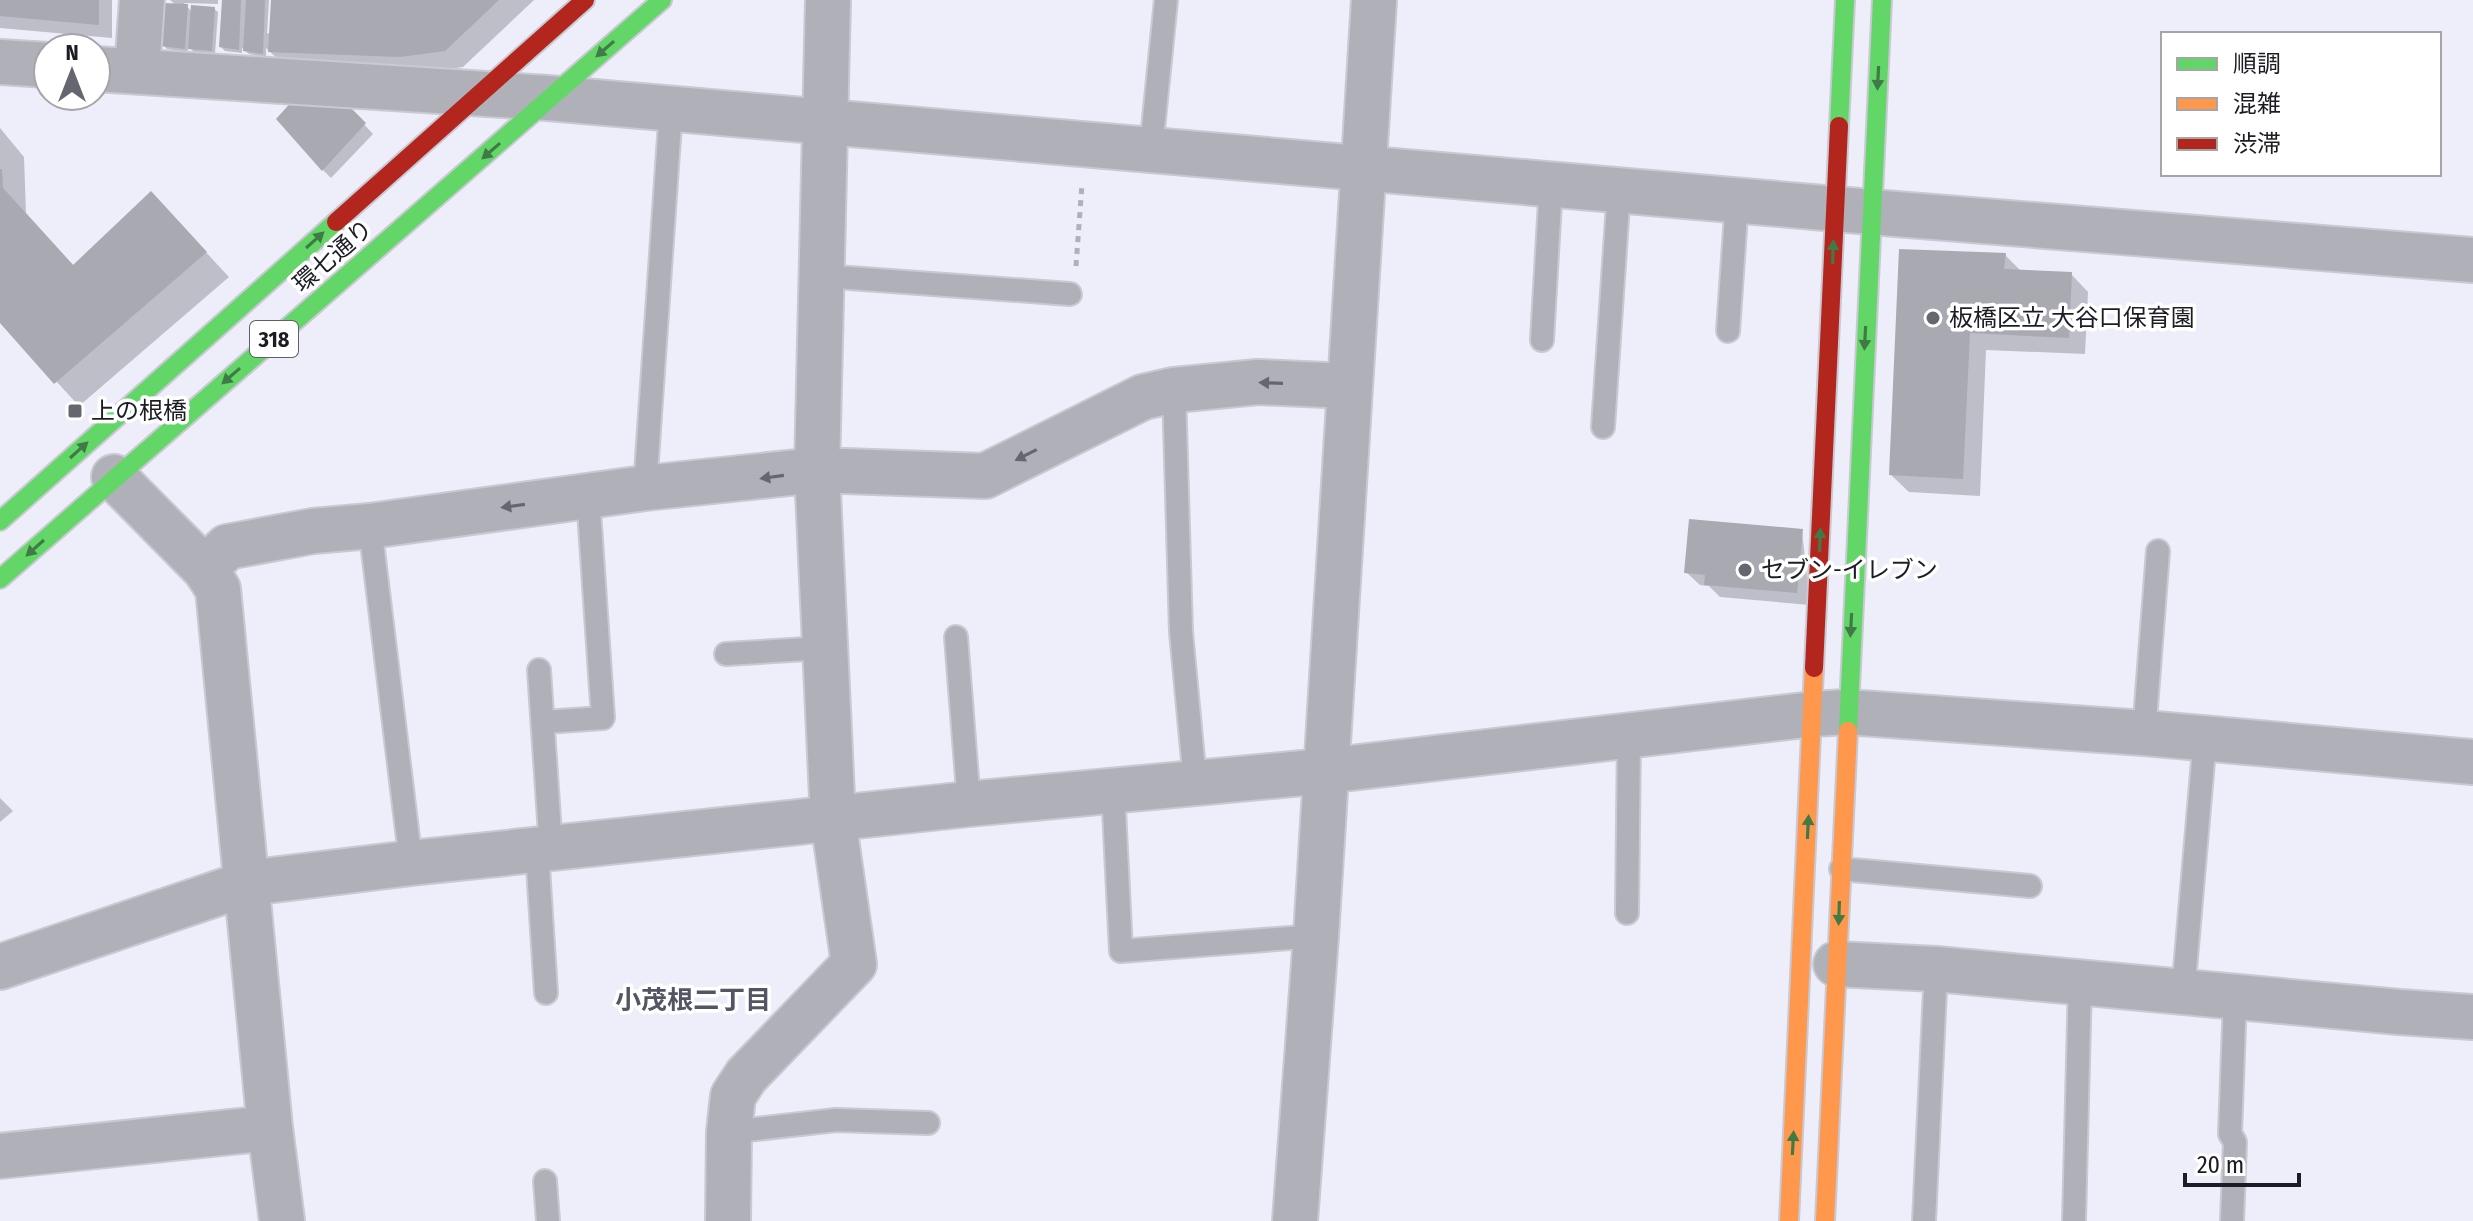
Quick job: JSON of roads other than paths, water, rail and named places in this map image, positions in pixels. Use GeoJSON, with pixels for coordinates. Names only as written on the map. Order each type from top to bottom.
{"type":"FeatureCollection","features":[{"type":"Feature","properties":{"kind":"street"},"geometry":{"type":"LineString","coordinates":[[142,0],[116,70],[548,98],[2473,260]]}},
{"type":"Feature","properties":{"kind":"street","name":"環七通り"},"geometry":{"type":"LineString","coordinates":[[0,521],[585,0]]}},
{"type":"Feature","properties":{"kind":"street","name":"環七通り"},"geometry":{"type":"LineString","coordinates":[[0,579],[662,0]]}},
{"type":"Feature","properties":{"kind":"street"},"geometry":{"type":"LineString","coordinates":[[728,1221],[729,1132],[733,1096],[746,1076],[854,964],[833,819],[817,470],[828,0]]}},
{"type":"Feature","properties":{"kind":"street"},"geometry":{"type":"LineString","coordinates":[[1295,1221],[1316,936],[1374,0]]}},
{"type":"Feature","properties":{"kind":"street"},"geometry":{"type":"LineString","coordinates":[[1789,1221],[1830,713],[1853,210],[1845,0]]}},
{"type":"Feature","properties":{"kind":"street"},"geometry":{"type":"LineString","coordinates":[[1825,1221],[1841,869],[1830,713],[1853,210],[1882,0]]}},
{"type":"Feature","properties":{"kind":"street"},"geometry":{"type":"LineString","coordinates":[[0,62],[32,64]]}},
{"type":"Feature","properties":{"kind":"street"},"geometry":{"type":"LineString","coordinates":[[205,569],[227,547],[313,531],[645,488],[817,470],[985,476],[1143,397],[1174,390],[1258,382],[1349,386]]}},
{"type":"Feature","properties":{"kind":"street"},"geometry":{"type":"LineString","coordinates":[[114,477],[205,569],[218,589],[270,1128],[282,1221]]}},
{"type":"Feature","properties":{"kind":"street"},"geometry":{"type":"LineString","coordinates":[[0,967],[248,883],[969,804],[1325,771],[1830,713],[2144,733],[2473,762]]}},
{"type":"Feature","properties":{"kind":"street"},"geometry":{"type":"LineString","coordinates":[[1836,964],[1936,969],[2473,1017]]}},
{"type":"Feature","properties":{"kind":"street"},"geometry":{"type":"LineString","coordinates":[[0,1156],[270,1128]]}},
{"type":"Feature","properties":{"kind":"lane"},"geometry":{"type":"LineString","coordinates":[[1151,149],[1166,0]]}},
{"type":"Feature","properties":{"kind":"lane"},"geometry":{"type":"LineString","coordinates":[[645,488],[671,108]]}},
{"type":"Feature","properties":{"kind":"lane"},"geometry":{"type":"LineString","coordinates":[[1542,340],[1551,184]]}},
{"type":"Feature","properties":{"kind":"lane"},"geometry":{"type":"LineString","coordinates":[[1603,427],[1619,189]]}},
{"type":"Feature","properties":{"kind":"lane"},"geometry":{"type":"LineString","coordinates":[[1728,331],[1737,200]]}},
{"type":"Feature","properties":{"kind":"lane"},"geometry":{"type":"LineString","coordinates":[[822,276],[1070,294]]}},
{"type":"Feature","properties":{"kind":"lane"},"geometry":{"type":"LineString","coordinates":[[1174,390],[1181,632],[1195,781]]}},
{"type":"Feature","properties":{"kind":"lane"},"geometry":{"type":"LineString","coordinates":[[544,722],[603,718],[588,496]]}},
{"type":"Feature","properties":{"kind":"lane"},"geometry":{"type":"LineString","coordinates":[[370,526],[411,863]]}},
{"type":"Feature","properties":{"kind":"lane"},"geometry":{"type":"LineString","coordinates":[[2144,733],[2158,551]]}},
{"type":"Feature","properties":{"kind":"lane"},"geometry":{"type":"LineString","coordinates":[[956,637],[969,804]]}},
{"type":"Feature","properties":{"kind":"lane"},"geometry":{"type":"LineString","coordinates":[[726,654],[824,648]]}},
{"type":"Feature","properties":{"kind":"lane"},"geometry":{"type":"LineString","coordinates":[[539,670],[544,722],[546,993]]}},
{"type":"Feature","properties":{"kind":"lane"},"geometry":{"type":"LineString","coordinates":[[1627,913],[1629,735]]}},
{"type":"Feature","properties":{"kind":"lane"},"geometry":{"type":"LineString","coordinates":[[2183,993],[2205,738]]}},
{"type":"Feature","properties":{"kind":"lane"},"geometry":{"type":"LineString","coordinates":[[1113,790],[1121,951],[1316,936]]}},
{"type":"Feature","properties":{"kind":"lane"},"geometry":{"type":"LineString","coordinates":[[1841,869],[2030,886]]}},
{"type":"Feature","properties":{"kind":"lane"},"geometry":{"type":"LineString","coordinates":[[1924,1221],[1936,969]]}},
{"type":"Feature","properties":{"kind":"lane"},"geometry":{"type":"LineString","coordinates":[[2074,1221],[2080,981]]}},
{"type":"Feature","properties":{"kind":"lane"},"geometry":{"type":"LineString","coordinates":[[2232,1221],[2235,1142],[2230,1134],[2235,997]]}},
{"type":"Feature","properties":{"kind":"lane"},"geometry":{"type":"LineString","coordinates":[[729,1132],[836,1120],[928,1123]]}},
{"type":"Feature","properties":{"kind":"lane"},"geometry":{"type":"LineString","coordinates":[[545,1181],[548,1221]]}},
{"type":"Feature","properties":{"kind":"place","name":"板橋区立 大谷口保育園"},"geometry":{"type":"Point","coordinates":[1933,318]}},
{"type":"Feature","properties":{"kind":"place","name":"上の根橋"},"geometry":{"type":"Point","coordinates":[75,411]}},
{"type":"Feature","properties":{"kind":"place","name":"セブン-イレブン"},"geometry":{"type":"Point","coordinates":[1745,570]}},
{"type":"Feature","properties":{"kind":"district","name":"小茂根二丁目"},"geometry":{"type":"Point","coordinates":[693,1000]}}]}
